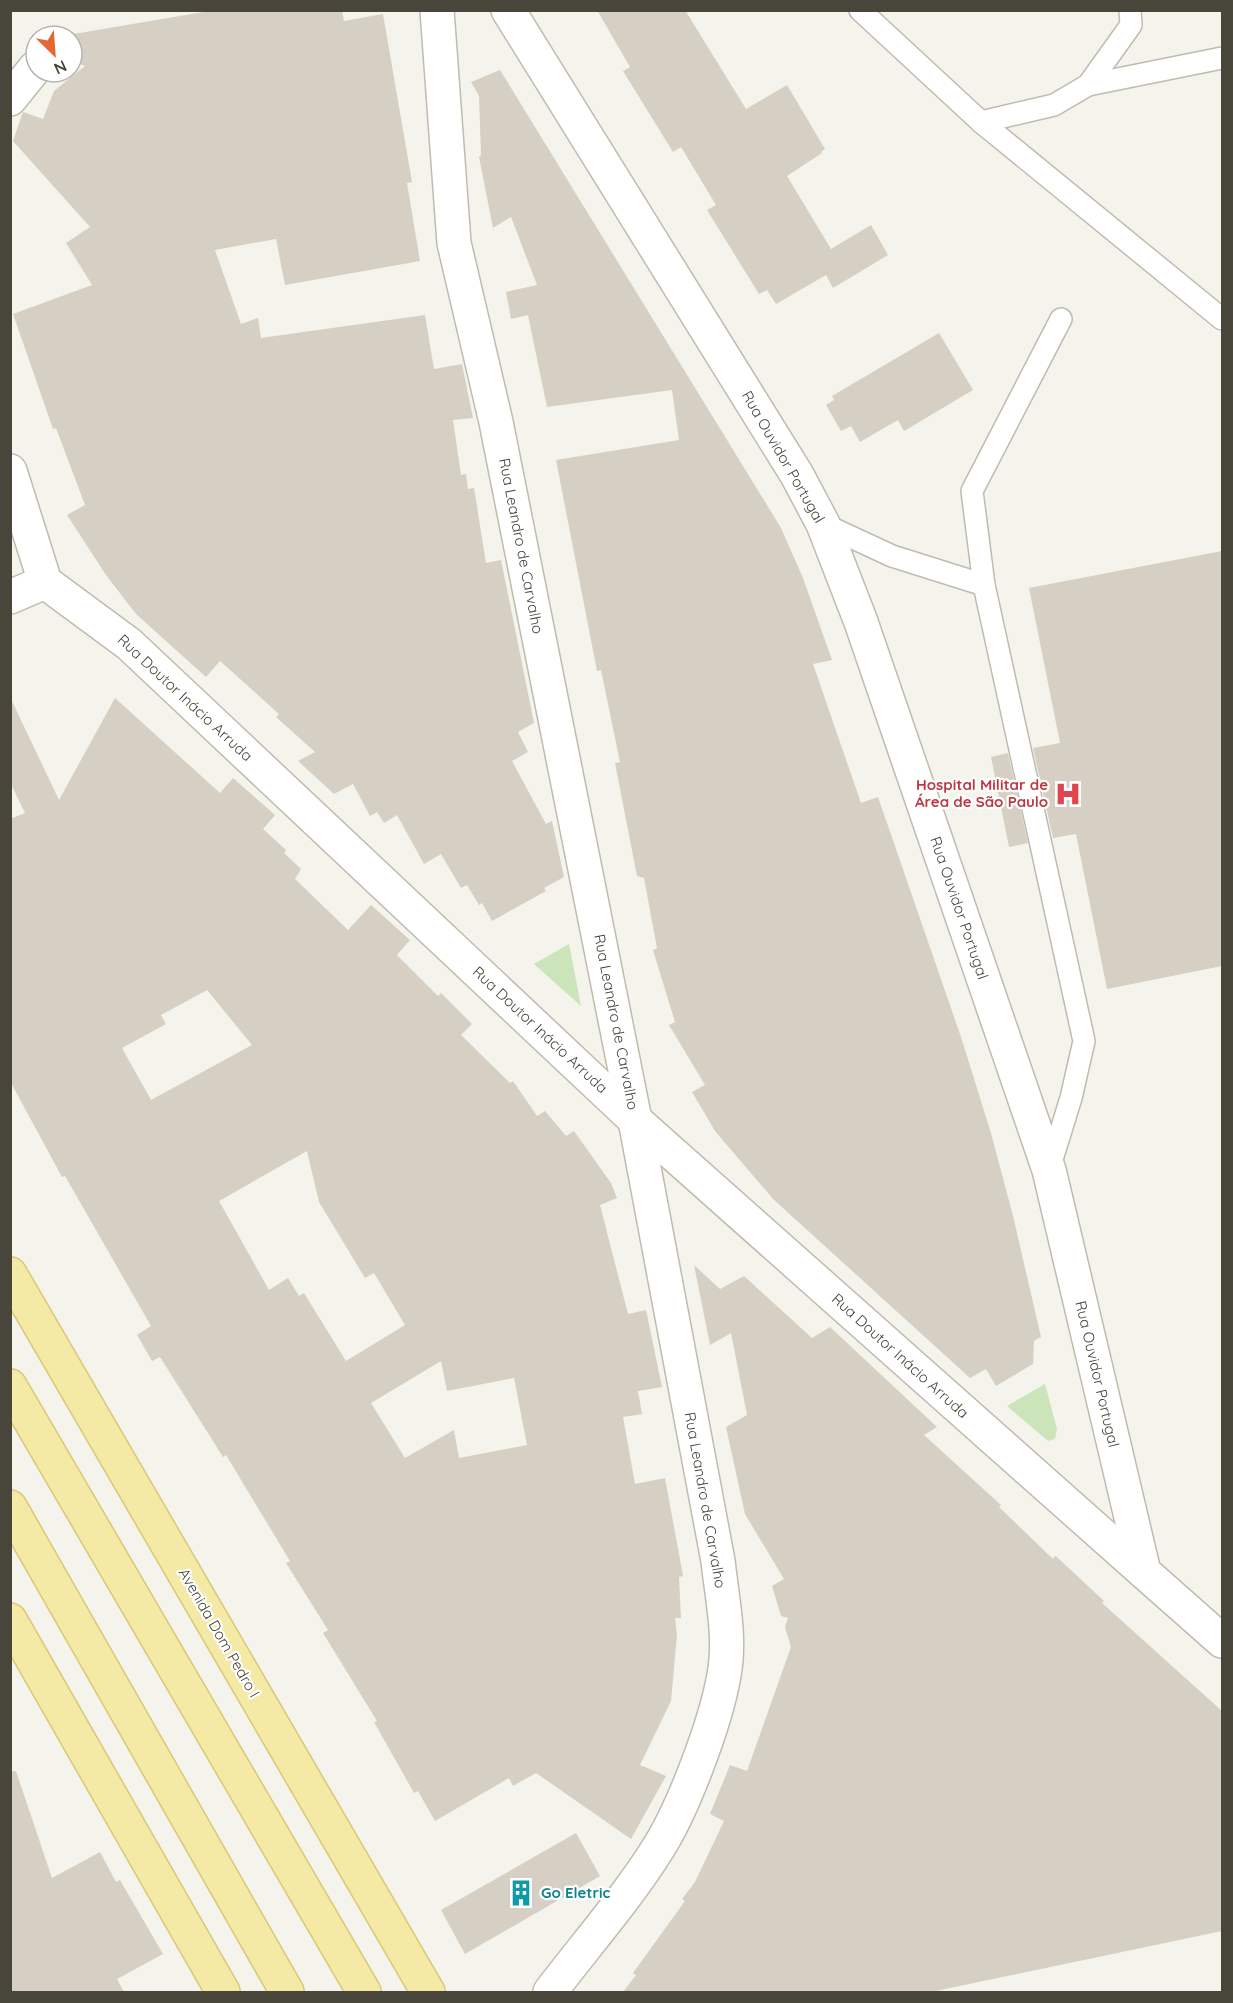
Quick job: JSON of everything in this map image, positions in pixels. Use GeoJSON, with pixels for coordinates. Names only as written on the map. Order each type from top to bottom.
{"type":"FeatureCollection","features":[{"type":"Feature","properties":{"kind":"main road","name":"Avenida Dom Pedro I"},"geometry":{"type":"LineString","coordinates":[[10,1274],[428,1992]]}},
{"type":"Feature","properties":{"kind":"main road"},"geometry":{"type":"LineString","coordinates":[[10,1386],[364,1992]]}},
{"type":"Feature","properties":{"kind":"main road"},"geometry":{"type":"LineString","coordinates":[[10,1507],[287,1992]]}},
{"type":"Feature","properties":{"kind":"main road"},"geometry":{"type":"LineString","coordinates":[[10,1620],[223,1992]]}},
{"type":"Feature","properties":{"kind":"street","name":"Rua Leandro de Carvalho"},"geometry":{"type":"LineString","coordinates":[[437,10],[454,243],[496,422],[635,1120],[717,1561],[725,1617],[725,1674],[707,1735],[683,1797],[658,1850],[550,1992]]}},
{"type":"Feature","properties":{"kind":"street","name":"Rua Ouvidor Portugal"},"geometry":{"type":"LineString","coordinates":[[508,10],[790,465],[823,524],[865,633],[1049,1170],[1144,1572]]}},
{"type":"Feature","properties":{"kind":"street"},"geometry":{"type":"LineString","coordinates":[[10,99],[24,82]]}},
{"type":"Feature","properties":{"kind":"street"},"geometry":{"type":"LineString","coordinates":[[10,471],[45,582],[10,597]]}},
{"type":"Feature","properties":{"kind":"street","name":"Rua Doutor Inácio Arruda"},"geometry":{"type":"LineString","coordinates":[[45,582],[129,644],[635,1120],[1144,1572]]}},
{"type":"Feature","properties":{"kind":"street"},"geometry":{"type":"LineString","coordinates":[[1144,1572],[1222,1641]]}},
{"type":"Feature","properties":{"kind":"lane"},"geometry":{"type":"LineString","coordinates":[[860,10],[981,122],[1222,319]]}},
{"type":"Feature","properties":{"kind":"lane"},"geometry":{"type":"LineString","coordinates":[[1089,85],[1131,25],[1130,10]]}},
{"type":"Feature","properties":{"kind":"lane"},"geometry":{"type":"LineString","coordinates":[[981,122],[1054,105],[1089,85],[1222,58]]}},
{"type":"Feature","properties":{"kind":"lane"},"geometry":{"type":"LineString","coordinates":[[1049,1170],[1071,1098],[1084,1041],[984,585],[972,491],[1061,319]]}},
{"type":"Feature","properties":{"kind":"lane"},"geometry":{"type":"LineString","coordinates":[[823,524],[892,556],[984,585]]}},
{"type":"Feature","properties":{"kind":"green space"},"geometry":{"type":"Polygon","coordinates":[[[569,944],[581,1006],[534,964],[569,944]]]}},
{"type":"Feature","properties":{"kind":"green space"},"geometry":{"type":"Polygon","coordinates":[[[1045,1384],[1057,1429],[1055,1439],[1048,1441],[1007,1406],[1045,1384]]]}},
{"type":"Feature","properties":{"kind":"building"},"geometry":{"type":"Polygon","coordinates":[[[215,10],[342,10],[344,21],[383,14],[412,182],[407,183],[420,261],[285,285],[276,239],[215,250],[241,324],[258,318],[261,338],[425,315],[434,369],[462,364],[473,418],[453,420],[461,475],[466,474],[468,489],[474,488],[486,563],[501,560],[534,723],[518,732],[528,752],[512,761],[546,824],[552,821],[564,877],[544,888],[546,891],[492,921],[482,903],[479,905],[467,885],[461,888],[441,854],[424,864],[397,815],[384,823],[377,812],[370,816],[353,784],[334,794],[298,761],[315,752],[276,717],[279,714],[220,661],[206,677],[136,614],[106,575],[67,515],[85,505],[56,428],[53,429],[13,314],[92,285],[66,243],[90,227],[13,141],[23,112],[43,119],[54,91],[63,84],[84,84],[84,32],[215,10]]]}},
{"type":"Feature","properties":{"kind":"building"},"geometry":{"type":"Polygon","coordinates":[[[597,10],[685,10],[746,109],[787,85],[825,149],[787,176],[831,249],[871,225],[888,255],[833,288],[826,275],[776,304],[767,290],[759,294],[707,210],[716,205],[681,147],[673,152],[623,71],[630,67],[597,10]]]}},
{"type":"Feature","properties":{"kind":"building"},"geometry":{"type":"Polygon","coordinates":[[[500,70],[781,528],[803,578],[832,660],[813,664],[861,803],[878,797],[961,1037],[991,1133],[1013,1216],[1041,1337],[1034,1341],[1033,1364],[996,1386],[986,1369],[970,1378],[773,1199],[715,1131],[692,1092],[705,1085],[669,1025],[675,1022],[653,950],[657,948],[644,878],[637,876],[615,763],[620,762],[601,670],[597,671],[556,460],[679,440],[672,390],[547,407],[528,315],[511,319],[506,292],[537,285],[511,217],[493,228],[479,157],[481,155],[479,96],[471,82],[500,70]]]}},
{"type":"Feature","properties":{"kind":"building"},"geometry":{"type":"Polygon","coordinates":[[[939,333],[973,390],[904,431],[898,420],[860,442],[851,426],[841,431],[826,405],[834,400],[832,396],[939,333]]]}},
{"type":"Feature","properties":{"kind":"building"},"geometry":{"type":"Polygon","coordinates":[[[1222,551],[1222,966],[1107,989],[1076,834],[1053,838],[1033,748],[1060,743],[1029,588],[1222,551]]]}},
{"type":"Feature","properties":{"kind":"building"},"geometry":{"type":"Polygon","coordinates":[[[10,697],[59,800],[115,698],[220,793],[233,778],[275,815],[263,829],[286,850],[284,853],[301,869],[295,879],[348,930],[371,905],[410,940],[397,955],[438,996],[441,993],[472,1024],[461,1035],[510,1083],[513,1081],[537,1116],[545,1111],[566,1136],[574,1131],[611,1183],[617,1198],[600,1205],[628,1314],[646,1310],[662,1387],[638,1391],[642,1414],[623,1417],[635,1484],[665,1478],[683,1576],[679,1577],[681,1618],[675,1618],[677,1635],[671,1701],[640,1765],[666,1776],[631,1839],[536,1773],[513,1786],[509,1778],[435,1821],[418,1791],[414,1793],[374,1722],[377,1721],[323,1633],[328,1630],[286,1563],[290,1561],[226,1455],[223,1457],[160,1357],[152,1361],[137,1335],[151,1326],[65,1176],[62,1177],[10,1081],[10,819],[25,813],[10,782],[10,697]],[[207,990],[161,1015],[166,1024],[122,1048],[151,1100],[252,1045],[207,990]],[[307,1151],[219,1201],[269,1290],[288,1278],[299,1296],[304,1293],[346,1361],[405,1325],[374,1273],[365,1278],[319,1202],[307,1151]],[[441,1361],[371,1403],[405,1458],[454,1430],[459,1458],[527,1445],[514,1378],[447,1391],[441,1361]]]}},
{"type":"Feature","properties":{"kind":"building"},"geometry":{"type":"Polygon","coordinates":[[[1008,753],[1028,843],[1009,847],[991,757],[1008,753]]]}},
{"type":"Feature","properties":{"kind":"building"},"geometry":{"type":"Polygon","coordinates":[[[694,1265],[720,1289],[744,1276],[812,1338],[830,1327],[937,1427],[924,1435],[1001,1505],[999,1507],[1053,1559],[1055,1556],[1058,1558],[1104,1601],[1102,1603],[1222,1711],[1222,1931],[931,1992],[623,1992],[636,1975],[633,1973],[685,1901],[682,1899],[695,1882],[724,1821],[710,1814],[730,1765],[747,1771],[791,1647],[785,1627],[788,1618],[781,1616],[772,1586],[784,1579],[745,1514],[726,1427],[747,1415],[731,1333],[710,1345],[694,1265]]]}},
{"type":"Feature","properties":{"kind":"building"},"geometry":{"type":"Polygon","coordinates":[[[16,1771],[52,1878],[100,1852],[116,1882],[120,1880],[163,1954],[117,1979],[124,1992],[10,1992],[10,1772],[16,1771]]]}},
{"type":"Feature","properties":{"kind":"building","name":"Go Eletric"},"geometry":{"type":"Polygon","coordinates":[[[576,1833],[600,1876],[465,1954],[441,1910],[576,1833]]]}},
{"type":"Feature","properties":{"kind":"place","name":"Hospital Militar de Área de São Paulo"},"geometry":{"type":"Point","coordinates":[1068,794]}},
{"type":"Feature","properties":{"kind":"place","name":"Go Eletric"},"geometry":{"type":"Point","coordinates":[521,1893]}}]}
